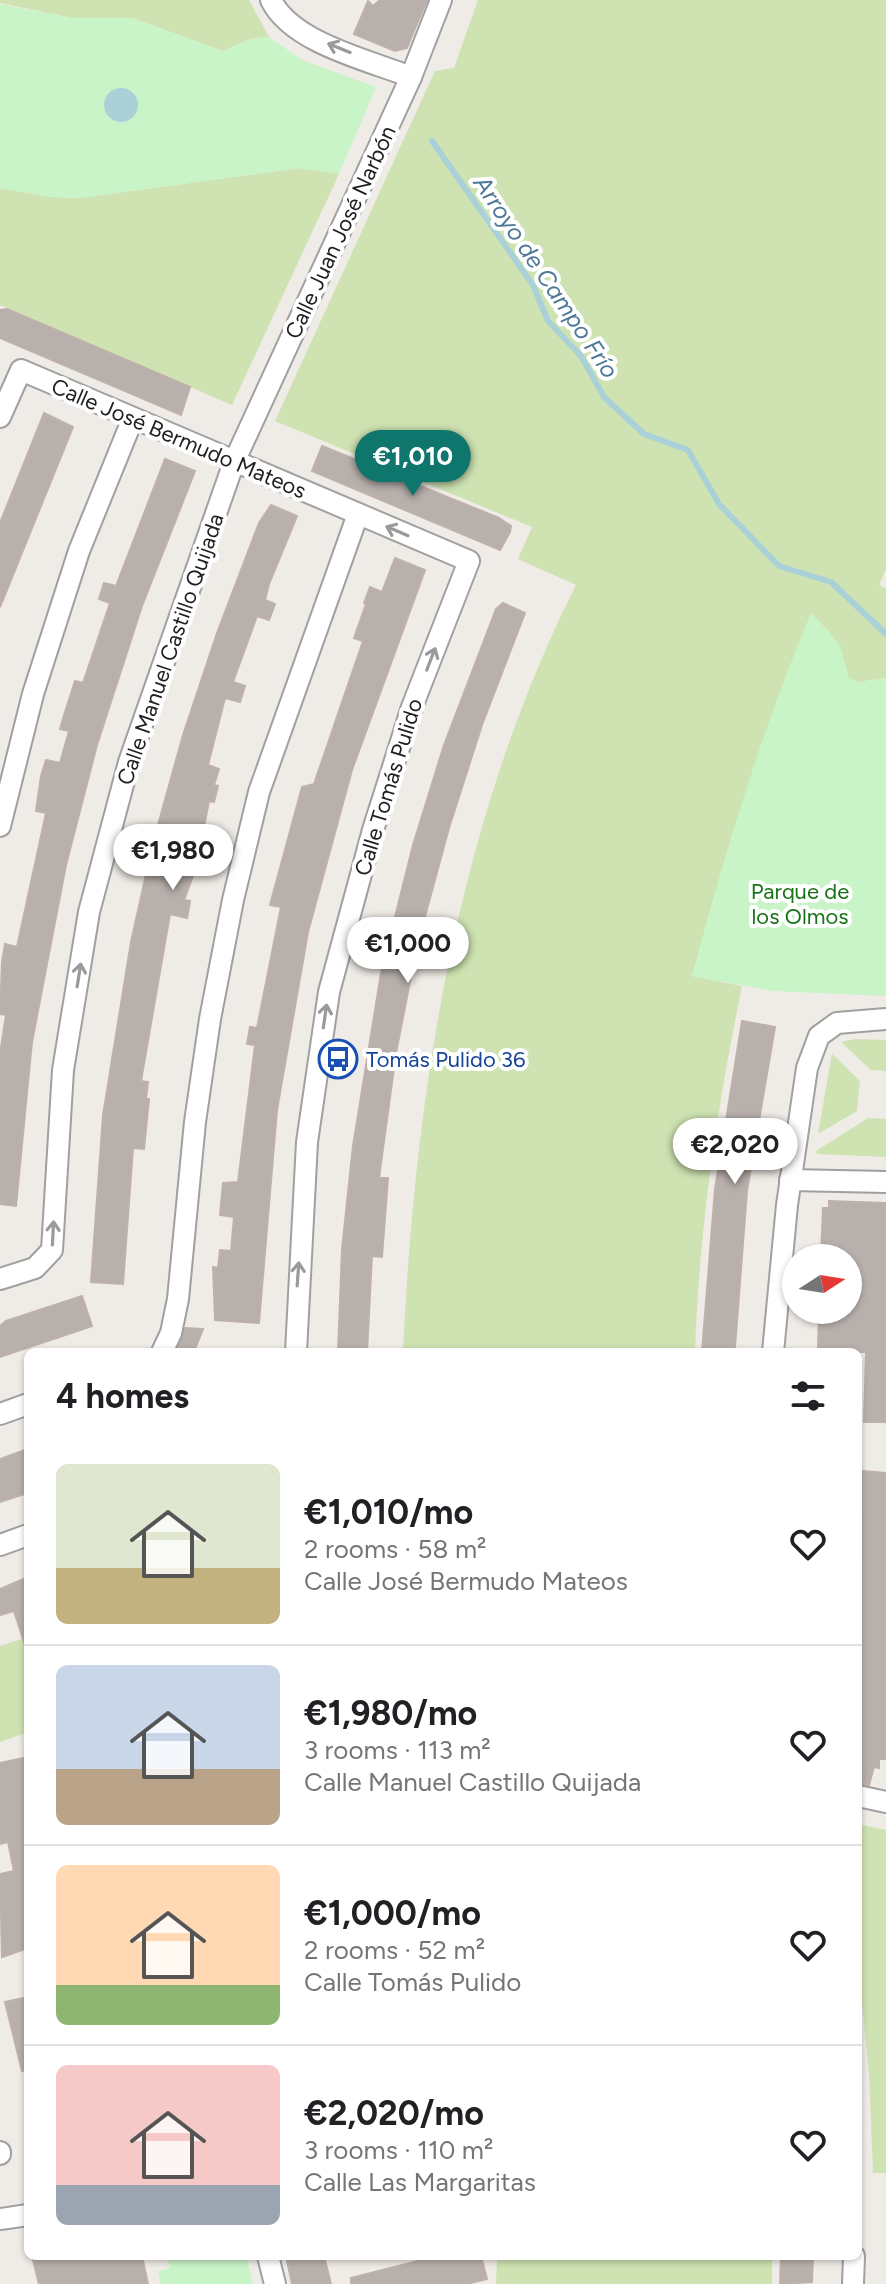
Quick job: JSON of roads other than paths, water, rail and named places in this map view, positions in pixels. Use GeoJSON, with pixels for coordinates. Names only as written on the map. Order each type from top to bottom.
{"type":"FeatureCollection","features":[{"type":"Feature","properties":{"kind":"street"},"geometry":{"type":"LineString","coordinates":[[271,0],[278,15],[298,32],[411,77]]}},
{"type":"Feature","properties":{"kind":"street","name":"Calle Juan José Narbón"},"geometry":{"type":"LineString","coordinates":[[234,462],[411,77],[441,0]]}},
{"type":"Feature","properties":{"kind":"street","name":"Calle José Bermudo Mateos"},"geometry":{"type":"LineString","coordinates":[[0,417],[21,370],[469,561]]}},
{"type":"Feature","properties":{"kind":"street"},"geometry":{"type":"LineString","coordinates":[[0,826],[33,694],[79,551],[133,418]]}},
{"type":"Feature","properties":{"kind":"street","name":"Calle Manuel Castillo Quijada"},"geometry":{"type":"LineString","coordinates":[[0,1279],[35,1268],[52,1250],[63,1070],[89,912],[129,762],[234,462]]}},
{"type":"Feature","properties":{"kind":"street"},"geometry":{"type":"LineString","coordinates":[[164,1348],[171,1333],[178,1299],[197,1108],[233,900],[259,792],[358,514]]}},
{"type":"Feature","properties":{"kind":"street","name":"Calle Tomás Pulido"},"geometry":{"type":"LineString","coordinates":[[296,1348],[307,1142],[329,992],[373,830],[412,707],[469,561]]}},
{"type":"Feature","properties":{"kind":"street"},"geometry":{"type":"LineString","coordinates":[[773,1348],[790,1180],[807,1068],[819,1036],[837,1023],[886,1019]]}},
{"type":"Feature","properties":{"kind":"street"},"geometry":{"type":"LineString","coordinates":[[790,1180],[886,1182]]}},
{"type":"Feature","properties":{"kind":"street"},"geometry":{"type":"LineString","coordinates":[[0,1414],[24,1405]]}},
{"type":"Feature","properties":{"kind":"street"},"geometry":{"type":"LineString","coordinates":[[0,1545],[24,1536]]}},
{"type":"Feature","properties":{"kind":"street"},"geometry":{"type":"LineString","coordinates":[[862,1797],[886,1802]]}},
{"type":"Feature","properties":{"kind":"street"},"geometry":{"type":"LineString","coordinates":[[0,2219],[24,2216]]}},
{"type":"Feature","properties":{"kind":"street"},"geometry":{"type":"LineString","coordinates":[[269,2260],[275,2284]]}},
{"type":"Feature","properties":{"kind":"street"},"geometry":{"type":"LineString","coordinates":[[853,2284],[854,2260]]}},
{"type":"Feature","properties":{"kind":"water"},"geometry":{"type":"Polygon","coordinates":[[[121,88],[133,93],[138,105],[133,117],[121,122],[109,117],[104,105],[109,93],[121,88]]]}},
{"type":"Feature","properties":{"kind":"waterway","name":"Arroyo de Campo Frío"},"geometry":{"type":"LineString","coordinates":[[432,141],[533,285],[548,321],[581,356],[604,397],[644,434],[688,450],[719,504],[779,566],[831,582],[886,634]]}},
{"type":"Feature","properties":{"kind":"place","name":"Tomás Pulido 36"},"geometry":{"type":"Point","coordinates":[338,1059]}},
{"type":"Feature","properties":{"kind":"park label","name":"Parque de los Olmos"},"geometry":{"type":"Point","coordinates":[800,904]}}]}
